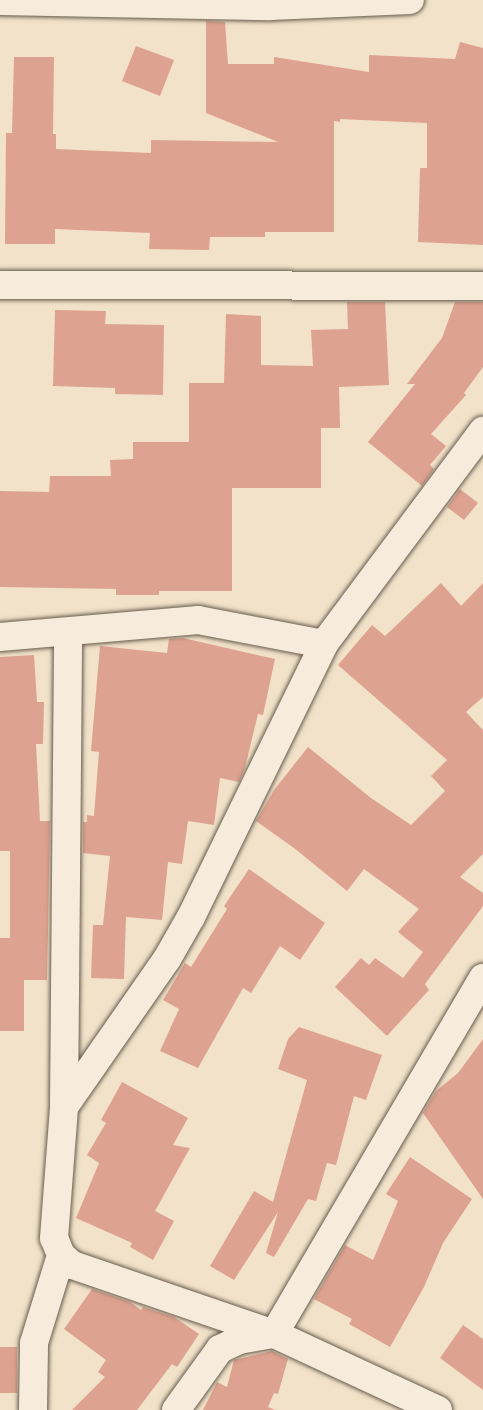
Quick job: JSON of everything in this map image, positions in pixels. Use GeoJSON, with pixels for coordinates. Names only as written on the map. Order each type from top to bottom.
{"type":"FeatureCollection","features":[{"type":"Feature","properties":{"kind":"street"},"geometry":{"type":"LineString","coordinates":[[0,1],[271,3],[410,0]]}},
{"type":"Feature","properties":{"kind":"street"},"geometry":{"type":"LineString","coordinates":[[0,285],[483,286]]}},
{"type":"Feature","properties":{"kind":"street"},"geometry":{"type":"LineString","coordinates":[[64,1107],[167,958],[191,917],[324,644],[483,431]]}},
{"type":"Feature","properties":{"kind":"street"},"geometry":{"type":"LineString","coordinates":[[0,637],[68,633],[198,620],[324,644]]}},
{"type":"Feature","properties":{"kind":"street"},"geometry":{"type":"LineString","coordinates":[[68,633],[64,1107],[54,1238],[61,1255],[72,1265],[240,1331],[274,1334],[438,1410]]}},
{"type":"Feature","properties":{"kind":"street"},"geometry":{"type":"LineString","coordinates":[[274,1334],[483,978]]}},
{"type":"Feature","properties":{"kind":"street"},"geometry":{"type":"LineString","coordinates":[[33,1410],[34,1343],[61,1255]]}},
{"type":"Feature","properties":{"kind":"street"},"geometry":{"type":"LineString","coordinates":[[176,1410],[220,1349],[240,1331]]}},
{"type":"Feature","properties":{"kind":"building"},"geometry":{"type":"Polygon","coordinates":[[[206,21],[225,22],[228,64],[274,64],[274,57],[369,72],[369,55],[455,59],[460,42],[483,48],[483,245],[418,242],[420,168],[427,168],[427,123],[340,119],[340,122],[334,121],[334,232],[265,232],[265,237],[210,237],[209,250],[149,249],[150,233],[55,229],[55,244],[5,244],[6,133],[12,133],[14,57],[54,57],[53,134],[56,134],[56,149],[151,153],[151,140],[278,142],[206,113],[206,21]]]}},
{"type":"Feature","properties":{"kind":"building"},"geometry":{"type":"Polygon","coordinates":[[[136,46],[174,60],[160,96],[122,81],[136,46]]]}},
{"type":"Feature","properties":{"kind":"building"},"geometry":{"type":"Polygon","coordinates":[[[347,302],[385,302],[389,385],[339,387],[340,428],[321,428],[321,488],[232,488],[232,591],[159,591],[159,595],[116,595],[116,589],[0,587],[0,491],[49,492],[50,476],[111,476],[110,460],[133,459],[133,442],[189,442],[189,383],[224,383],[226,314],[261,316],[261,365],[313,366],[311,330],[348,329],[347,302]]]}},
{"type":"Feature","properties":{"kind":"building"},"geometry":{"type":"Polygon","coordinates":[[[455,302],[483,302],[483,367],[464,393],[466,395],[431,434],[446,446],[430,465],[434,469],[422,486],[368,442],[415,384],[407,384],[442,338],[455,302]]]}},
{"type":"Feature","properties":{"kind":"building"},"geometry":{"type":"Polygon","coordinates":[[[55,310],[106,311],[105,324],[164,325],[163,395],[115,394],[115,388],[53,386],[55,310]]]}},
{"type":"Feature","properties":{"kind":"building"},"geometry":{"type":"Polygon","coordinates":[[[460,489],[478,503],[464,520],[447,507],[460,489]]]}},
{"type":"Feature","properties":{"kind":"building"},"geometry":{"type":"Polygon","coordinates":[[[441,583],[461,606],[483,583],[483,697],[466,712],[483,730],[483,854],[460,877],[483,893],[483,906],[425,984],[429,990],[387,1036],[335,987],[361,958],[369,965],[375,958],[403,978],[423,952],[398,932],[419,909],[364,869],[347,891],[256,821],[274,790],[308,747],[371,798],[411,825],[445,791],[431,776],[447,760],[338,665],[372,625],[385,636],[441,583]]]}},
{"type":"Feature","properties":{"kind":"building"},"geometry":{"type":"Polygon","coordinates":[[[183,638],[275,659],[263,715],[258,714],[245,768],[239,782],[220,778],[214,825],[188,821],[182,864],[168,862],[162,920],[126,917],[124,979],[91,978],[93,925],[103,925],[110,856],[83,853],[83,822],[87,822],[87,815],[94,816],[99,752],[91,751],[100,646],[167,653],[169,639],[183,638]]]}},
{"type":"Feature","properties":{"kind":"building"},"geometry":{"type":"Polygon","coordinates":[[[34,655],[37,702],[44,702],[43,744],[36,744],[40,821],[50,821],[47,980],[24,980],[24,1031],[0,1031],[0,938],[10,938],[10,851],[0,851],[0,657],[34,655]]]}},
{"type":"Feature","properties":{"kind":"building"},"geometry":{"type":"Polygon","coordinates":[[[249,869],[325,923],[300,960],[280,946],[251,993],[243,988],[198,1068],[160,1051],[179,1009],[163,1000],[185,963],[191,967],[227,909],[224,906],[249,869]]]}},
{"type":"Feature","properties":{"kind":"building"},"geometry":{"type":"Polygon","coordinates":[[[299,1027],[382,1055],[366,1100],[354,1096],[336,1165],[327,1163],[316,1201],[308,1199],[274,1257],[266,1253],[278,1212],[234,1280],[210,1266],[254,1191],[273,1202],[307,1080],[278,1069],[288,1039],[299,1027]]]}},
{"type":"Feature","properties":{"kind":"building"},"geometry":{"type":"Polygon","coordinates":[[[483,1039],[483,1199],[423,1113],[436,1091],[458,1073],[483,1039]]]}},
{"type":"Feature","properties":{"kind":"building"},"geometry":{"type":"Polygon","coordinates":[[[122,1082],[188,1118],[173,1145],[190,1148],[155,1211],[174,1221],[153,1260],[130,1247],[132,1243],[76,1218],[99,1163],[87,1155],[106,1123],[101,1120],[122,1082]]]}},
{"type":"Feature","properties":{"kind":"building"},"geometry":{"type":"Polygon","coordinates":[[[410,1157],[472,1199],[443,1243],[424,1287],[390,1347],[349,1324],[352,1319],[314,1299],[345,1245],[373,1260],[398,1201],[386,1194],[410,1157]]]}},
{"type":"Feature","properties":{"kind":"building"},"geometry":{"type":"Polygon","coordinates":[[[92,1289],[130,1302],[141,1310],[143,1307],[174,1317],[199,1334],[177,1367],[172,1364],[137,1410],[72,1410],[105,1377],[98,1372],[106,1360],[64,1329],[92,1289]]]}},
{"type":"Feature","properties":{"kind":"building"},"geometry":{"type":"Polygon","coordinates":[[[463,1325],[483,1339],[483,1390],[440,1358],[463,1325]]]}},
{"type":"Feature","properties":{"kind":"building"},"geometry":{"type":"Polygon","coordinates":[[[0,1347],[17,1347],[17,1393],[0,1393],[0,1347]]]}},
{"type":"Feature","properties":{"kind":"building"},"geometry":{"type":"Polygon","coordinates":[[[272,1351],[288,1359],[278,1394],[274,1393],[268,1407],[275,1410],[203,1410],[217,1382],[227,1387],[234,1360],[272,1351]]]}}]}
